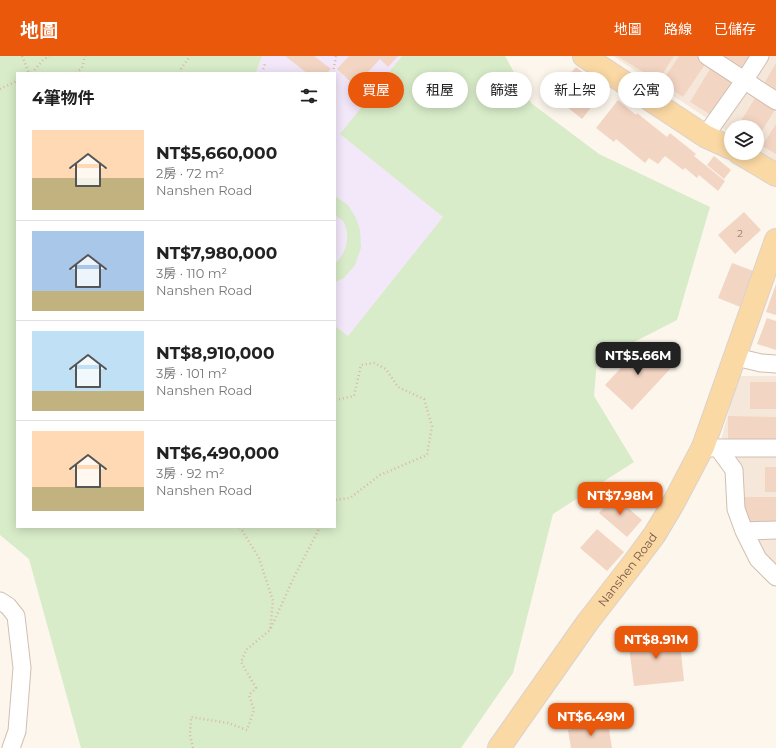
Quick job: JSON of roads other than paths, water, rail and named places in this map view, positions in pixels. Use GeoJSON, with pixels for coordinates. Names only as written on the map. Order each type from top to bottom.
{"type":"FeatureCollection","features":[{"type":"Feature","properties":{"kind":"main road"},"geometry":{"type":"LineString","coordinates":[[584,56],[706,136],[724,145]]}},
{"type":"Feature","properties":{"kind":"main road"},"geometry":{"type":"LineString","coordinates":[[751,160],[776,175]]}},
{"type":"Feature","properties":{"kind":"main road","name":"Nanshen Road"},"geometry":{"type":"LineString","coordinates":[[499,748],[587,624],[654,534],[711,448],[736,357],[776,240]]}},
{"type":"Feature","properties":{"kind":"street"},"geometry":{"type":"LineString","coordinates":[[707,56],[776,101]]}},
{"type":"Feature","properties":{"kind":"street"},"geometry":{"type":"LineString","coordinates":[[706,136],[760,56]]}},
{"type":"Feature","properties":{"kind":"street"},"geometry":{"type":"LineString","coordinates":[[736,357],[761,363],[776,364]]}},
{"type":"Feature","properties":{"kind":"street"},"geometry":{"type":"LineString","coordinates":[[711,448],[776,448]]}},
{"type":"Feature","properties":{"kind":"street"},"geometry":{"type":"LineString","coordinates":[[711,448],[734,470],[736,508],[744,531],[758,559],[776,577]]}},
{"type":"Feature","properties":{"kind":"street"},"geometry":{"type":"LineString","coordinates":[[744,531],[776,530]]}},
{"type":"Feature","properties":{"kind":"street"},"geometry":{"type":"LineString","coordinates":[[0,601],[8,606],[16,616],[22,668],[17,731],[11,748]]}}]}
